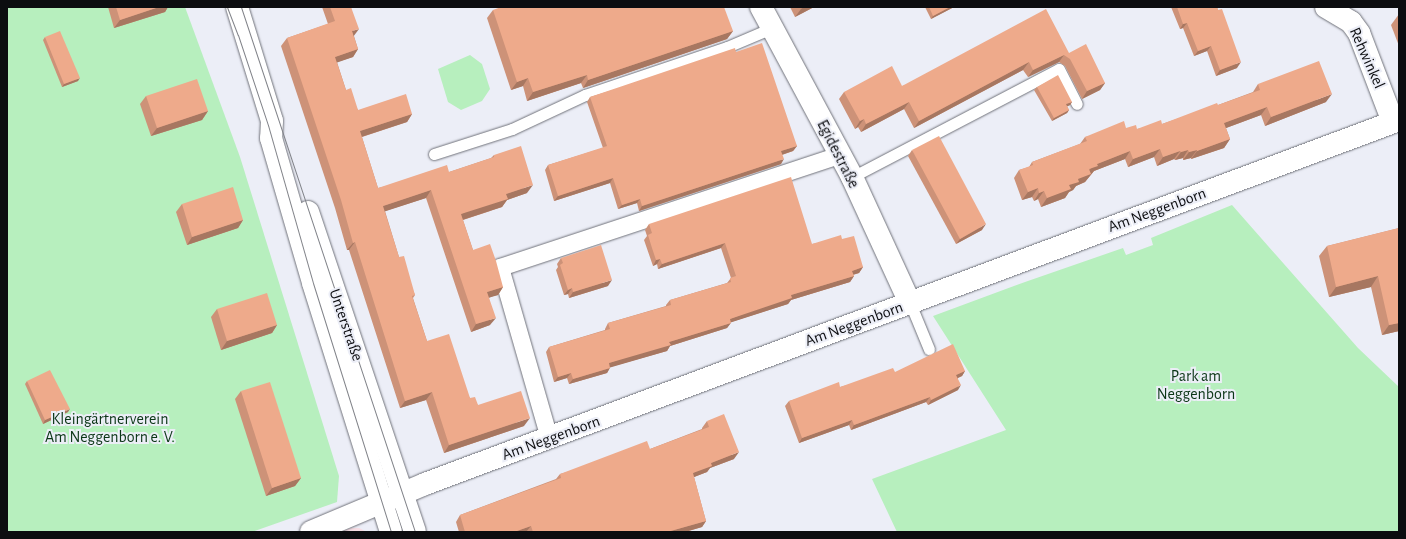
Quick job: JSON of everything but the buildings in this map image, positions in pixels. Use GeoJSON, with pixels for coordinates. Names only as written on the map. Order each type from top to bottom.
{"type":"FeatureCollection","features":[{"type":"Feature","properties":{"kind":"street","name":"Unterstraße"},"geometry":{"type":"LineString","coordinates":[[228,7],[256,69]]}},
{"type":"Feature","properties":{"kind":"street","name":"Unterstraße"},"geometry":{"type":"LineString","coordinates":[[237,7],[272,121],[271,138],[313,283],[391,532]]}},
{"type":"Feature","properties":{"kind":"street","name":"Egidestraße"},"geometry":{"type":"LineString","coordinates":[[761,7],[852,178],[910,303]]}},
{"type":"Feature","properties":{"kind":"street","name":"Rehwinkel"},"geometry":{"type":"LineString","coordinates":[[1326,7],[1352,22],[1359,33],[1396,121]]}},
{"type":"Feature","properties":{"kind":"street","name":"Unterstraße"},"geometry":{"type":"LineString","coordinates":[[272,121],[283,134],[415,532]]}},
{"type":"Feature","properties":{"kind":"street","name":"Am Neggenborn"},"geometry":{"type":"LineString","coordinates":[[311,532],[403,494],[549,438],[1396,121]]}},
{"type":"Feature","properties":{"kind":"street"},"geometry":{"type":"LineString","coordinates":[[549,438],[500,267],[840,155]]}},
{"type":"Feature","properties":{"kind":"lane"},"geometry":{"type":"LineString","coordinates":[[434,154],[512,129],[585,94],[727,47],[772,28]]}},
{"type":"Feature","properties":{"kind":"lane"},"geometry":{"type":"LineString","coordinates":[[852,178],[1059,69],[1077,104]]}},
{"type":"Feature","properties":{"kind":"lane"},"geometry":{"type":"LineString","coordinates":[[910,303],[929,349]]}},
{"type":"Feature","properties":{"kind":"shaded area"},"geometry":{"type":"Polygon","coordinates":[[[351,528],[359,528],[367,532],[340,532],[351,528]]]}},
{"type":"Feature","properties":{"kind":"green space","name":"Kleingärtnerverein Am Neggenborn e. V."},"geometry":{"type":"Polygon","coordinates":[[[7,7],[185,7],[240,157],[339,476],[337,502],[252,532],[7,532],[7,7]]]}},
{"type":"Feature","properties":{"kind":"green space"},"geometry":{"type":"Polygon","coordinates":[[[470,55],[482,64],[490,89],[482,101],[461,110],[448,102],[438,69],[470,55]]]}},
{"type":"Feature","properties":{"kind":"green space","name":"Park am Neggenborn"},"geometry":{"type":"Polygon","coordinates":[[[1232,205],[1358,348],[1399,387],[1399,532],[897,532],[872,479],[1006,430],[933,316],[1123,248],[1126,255],[1153,245],[1151,238],[1232,205]]]}},
{"type":"Feature","properties":{"kind":"tram line"},"geometry":{"type":"LineString","coordinates":[[227,7],[238,35],[268,125],[313,283],[391,532]]}},
{"type":"Feature","properties":{"kind":"tram line"},"geometry":{"type":"LineString","coordinates":[[241,7],[415,532]]}}]}
